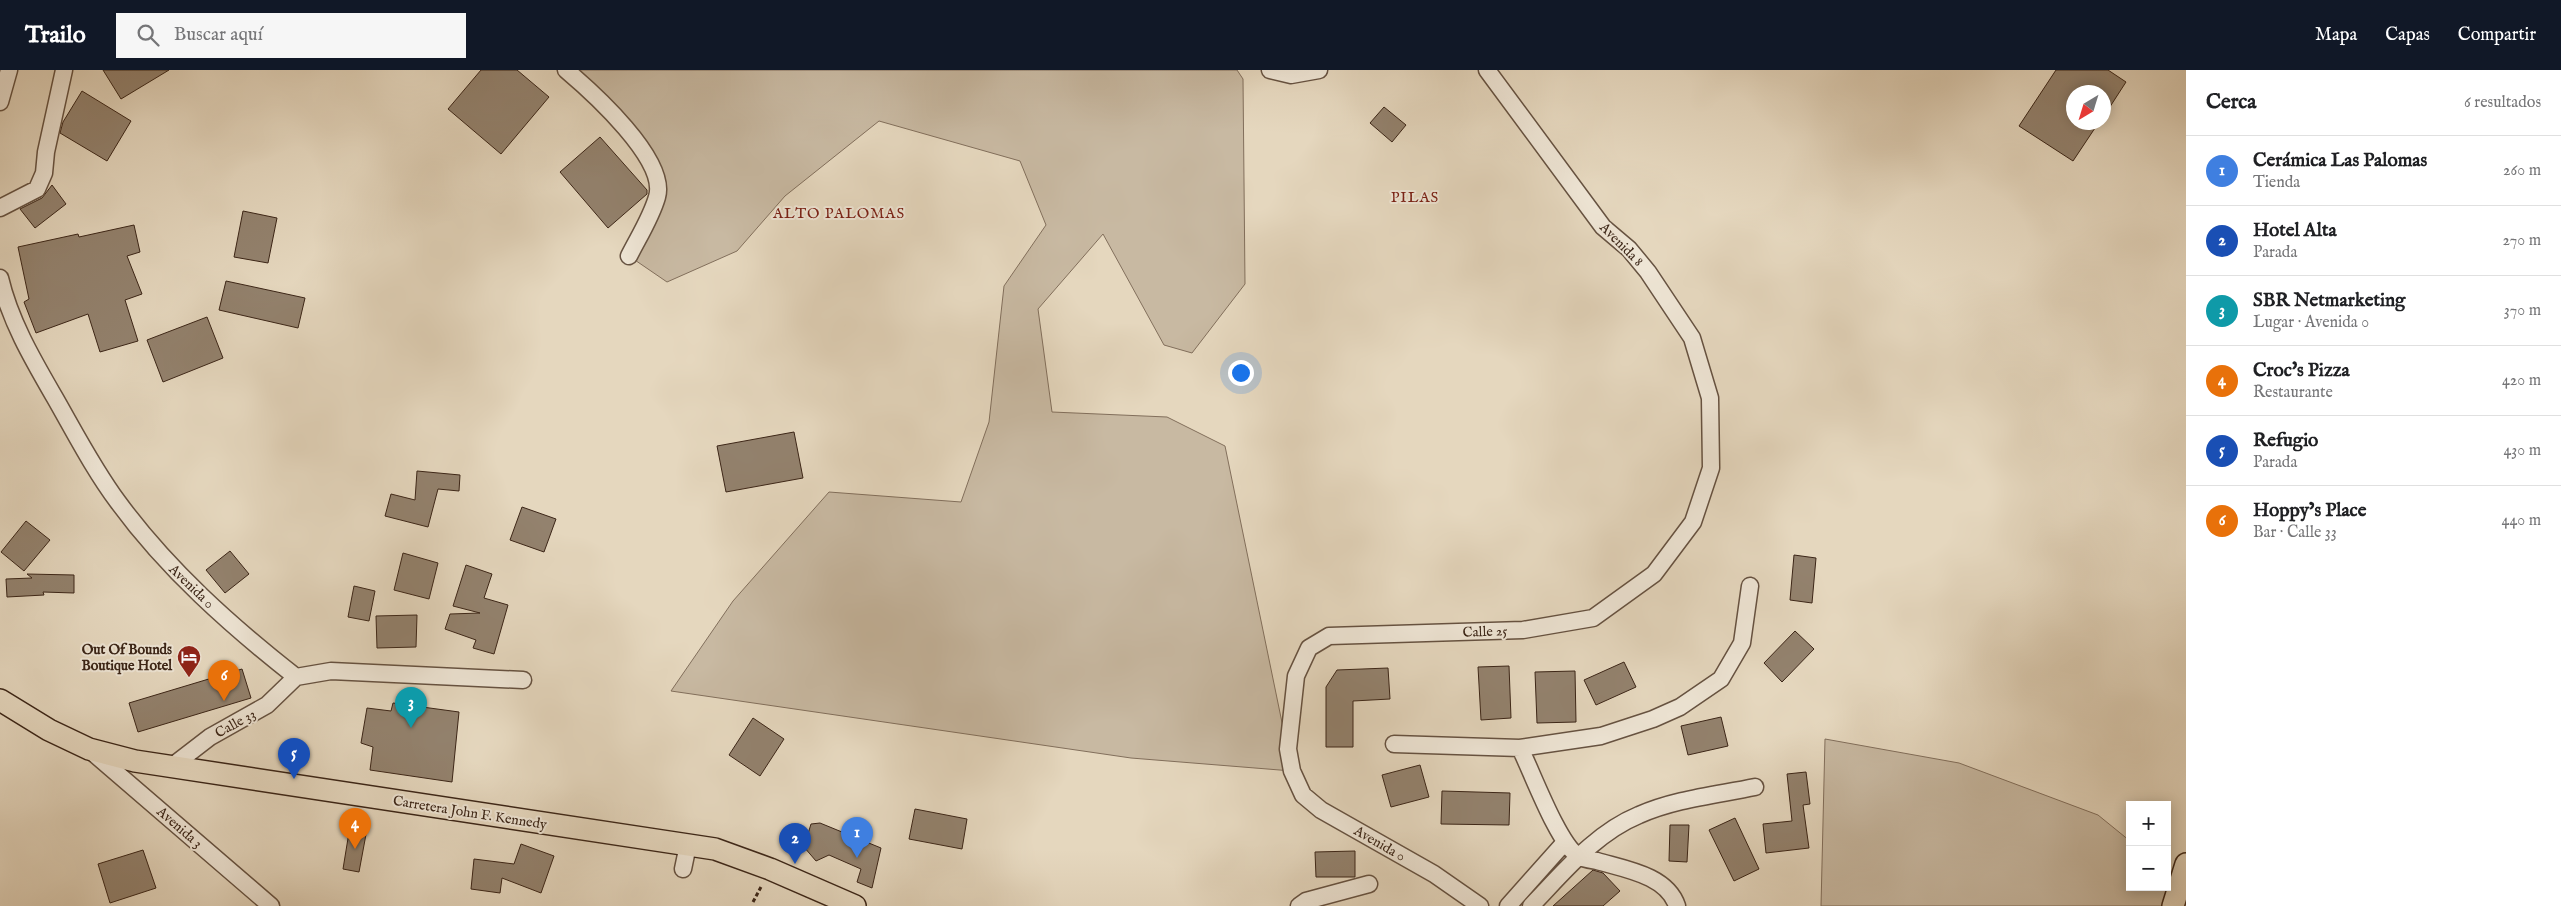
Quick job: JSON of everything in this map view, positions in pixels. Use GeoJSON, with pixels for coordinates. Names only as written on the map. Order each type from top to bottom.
{"type":"FeatureCollection","features":[{"type":"Feature","properties":{"kind":"main road","name":"Carretera John F. Kennedy"},"geometry":{"type":"LineString","coordinates":[[0,700],[49,730],[89,749],[134,761],[715,850],[770,869],[855,906]]}},
{"type":"Feature","properties":{"kind":"main road"},"geometry":{"type":"LineString","coordinates":[[2173,906],[2186,864]]}},
{"type":"Feature","properties":{"kind":"street"},"geometry":{"type":"LineString","coordinates":[[0,102],[9,70]]}},
{"type":"Feature","properties":{"kind":"street"},"geometry":{"type":"LineString","coordinates":[[0,208],[37,189],[44,173],[46,152],[64,70]]}},
{"type":"Feature","properties":{"kind":"street"},"geometry":{"type":"LineString","coordinates":[[566,70],[630,131],[654,173],[658,196],[629,256]]}},
{"type":"Feature","properties":{"kind":"street"},"geometry":{"type":"LineString","coordinates":[[1270,70],[1292,75],[1319,70]]}},
{"type":"Feature","properties":{"kind":"street","name":"Avenida 8"},"geometry":{"type":"LineString","coordinates":[[1486,70],[1603,227],[1629,249],[1648,272],[1692,338],[1710,398],[1711,468]]}},
{"type":"Feature","properties":{"kind":"street","name":"Avenida 0"},"geometry":{"type":"LineString","coordinates":[[0,278],[5,300],[28,351],[117,502],[174,568],[250,641],[296,677]]}},
{"type":"Feature","properties":{"kind":"street","name":"Calle 25"},"geometry":{"type":"LineString","coordinates":[[1292,771],[1288,749],[1296,676],[1309,648],[1329,636],[1523,630],[1593,618],[1654,574],[1693,522],[1711,468]]}},
{"type":"Feature","properties":{"kind":"street"},"geometry":{"type":"LineString","coordinates":[[1394,744],[1520,748],[1601,736],[1653,719],[1680,707],[1721,679],[1742,642],[1750,586]]}},
{"type":"Feature","properties":{"kind":"street"},"geometry":{"type":"LineString","coordinates":[[296,677],[331,671],[523,680]]}},
{"type":"Feature","properties":{"kind":"street","name":"Calle 33"},"geometry":{"type":"LineString","coordinates":[[172,767],[210,737],[267,705],[296,677]]}},
{"type":"Feature","properties":{"kind":"street"},"geometry":{"type":"LineString","coordinates":[[1520,748],[1565,842],[1578,857],[1636,872],[1658,882],[1674,898],[1677,906]]}},
{"type":"Feature","properties":{"kind":"street","name":"Avenida 3"},"geometry":{"type":"LineString","coordinates":[[89,749],[271,906]]}},
{"type":"Feature","properties":{"kind":"street","name":"Avenida 0"},"geometry":{"type":"LineString","coordinates":[[1292,771],[1303,795],[1322,810],[1434,874],[1480,906]]}},
{"type":"Feature","properties":{"kind":"street"},"geometry":{"type":"LineString","coordinates":[[1531,906],[1578,857],[1611,831],[1637,815],[1666,805],[1754,788]]}},
{"type":"Feature","properties":{"kind":"street"},"geometry":{"type":"LineString","coordinates":[[1508,906],[1565,842]]}},
{"type":"Feature","properties":{"kind":"street"},"geometry":{"type":"LineString","coordinates":[[683,869],[688,845]]}},
{"type":"Feature","properties":{"kind":"street"},"geometry":{"type":"LineString","coordinates":[[1299,906],[1306,901],[1369,884]]}},
{"type":"Feature","properties":{"kind":"path"},"geometry":{"type":"LineString","coordinates":[[753,902],[757,895]]}},
{"type":"Feature","properties":{"kind":"shaded area"},"geometry":{"type":"Polygon","coordinates":[[[566,70],[1237,70],[1243,79],[1245,284],[1192,353],[1164,345],[1103,234],[1038,309],[1052,412],[1167,417],[1225,446],[1292,771],[1131,758],[671,691],[733,601],[829,492],[961,502],[989,422],[1004,286],[1046,225],[1020,161],[879,121],[785,196],[737,251],[667,282],[629,256],[645,225],[654,173],[566,70]]]}},
{"type":"Feature","properties":{"kind":"shaded area"},"geometry":{"type":"Polygon","coordinates":[[[1825,739],[1959,763],[2098,815],[2126,838],[2126,891],[2167,891],[2164,906],[1821,906],[1825,739]]]}},
{"type":"Feature","properties":{"kind":"building"},"geometry":{"type":"Polygon","coordinates":[[[103,70],[169,70],[121,99],[103,70]]]}},
{"type":"Feature","properties":{"kind":"building"},"geometry":{"type":"Polygon","coordinates":[[[481,70],[517,70],[549,97],[501,154],[448,109],[481,70]]]}},
{"type":"Feature","properties":{"kind":"building"},"geometry":{"type":"Polygon","coordinates":[[[2056,70],[2108,70],[2126,82],[2111,105],[2111,85],[2066,85],[2066,130],[2094,130],[2073,161],[2019,126],[2056,70]]]}},
{"type":"Feature","properties":{"kind":"building"},"geometry":{"type":"Polygon","coordinates":[[[82,91],[131,121],[107,161],[60,133],[63,122],[82,91]]]}},
{"type":"Feature","properties":{"kind":"building"},"geometry":{"type":"Polygon","coordinates":[[[1384,107],[1406,125],[1392,142],[1370,123],[1384,107]]]}},
{"type":"Feature","properties":{"kind":"building"},"geometry":{"type":"Polygon","coordinates":[[[600,137],[647,190],[647,194],[608,228],[560,172],[600,137]]]}},
{"type":"Feature","properties":{"kind":"building"},"geometry":{"type":"Polygon","coordinates":[[[52,185],[66,204],[35,228],[20,209],[42,198],[52,185]]]}},
{"type":"Feature","properties":{"kind":"building"},"geometry":{"type":"Polygon","coordinates":[[[243,211],[277,218],[268,263],[234,257],[243,211]]]}},
{"type":"Feature","properties":{"kind":"building"},"geometry":{"type":"Polygon","coordinates":[[[134,225],[140,252],[127,256],[142,294],[125,300],[138,341],[100,352],[88,314],[36,333],[24,302],[29,299],[18,247],[78,234],[79,237],[134,225]]]}},
{"type":"Feature","properties":{"kind":"building"},"geometry":{"type":"Polygon","coordinates":[[[226,281],[305,298],[298,328],[219,310],[226,281]]]}},
{"type":"Feature","properties":{"kind":"building"},"geometry":{"type":"Polygon","coordinates":[[[207,317],[223,358],[163,382],[147,340],[207,317]]]}},
{"type":"Feature","properties":{"kind":"building"},"geometry":{"type":"Polygon","coordinates":[[[794,432],[803,478],[726,492],[717,446],[794,432]]]}},
{"type":"Feature","properties":{"kind":"building"},"geometry":{"type":"Polygon","coordinates":[[[417,471],[460,475],[459,491],[438,489],[428,527],[385,516],[391,494],[415,500],[417,471]]]}},
{"type":"Feature","properties":{"kind":"building"},"geometry":{"type":"Polygon","coordinates":[[[522,507],[556,519],[544,552],[510,540],[522,507]]]}},
{"type":"Feature","properties":{"kind":"building"},"geometry":{"type":"Polygon","coordinates":[[[26,521],[50,540],[24,571],[1,552],[26,521]]]}},
{"type":"Feature","properties":{"kind":"building"},"geometry":{"type":"Polygon","coordinates":[[[230,551],[249,574],[225,593],[206,570],[230,551]]]}},
{"type":"Feature","properties":{"kind":"building"},"geometry":{"type":"Polygon","coordinates":[[[403,553],[438,563],[429,599],[394,590],[403,553]]]}},
{"type":"Feature","properties":{"kind":"building"},"geometry":{"type":"Polygon","coordinates":[[[1794,555],[1816,558],[1812,603],[1790,600],[1794,555]]]}},
{"type":"Feature","properties":{"kind":"building"},"geometry":{"type":"Polygon","coordinates":[[[466,565],[492,574],[484,598],[508,605],[494,654],[473,648],[476,640],[445,629],[450,614],[480,613],[453,606],[466,565]]]}},
{"type":"Feature","properties":{"kind":"building"},"geometry":{"type":"Polygon","coordinates":[[[27,574],[74,575],[74,593],[43,592],[44,595],[7,597],[6,579],[32,578],[27,574]]]}},
{"type":"Feature","properties":{"kind":"building"},"geometry":{"type":"Polygon","coordinates":[[[354,586],[375,591],[369,621],[348,617],[354,586]]]}},
{"type":"Feature","properties":{"kind":"building"},"geometry":{"type":"Polygon","coordinates":[[[417,615],[416,647],[377,648],[376,616],[417,615]]]}},
{"type":"Feature","properties":{"kind":"building"},"geometry":{"type":"Polygon","coordinates":[[[1795,631],[1814,649],[1782,682],[1764,663],[1795,631]]]}},
{"type":"Feature","properties":{"kind":"building"},"geometry":{"type":"Polygon","coordinates":[[[1624,662],[1636,687],[1596,705],[1584,680],[1624,662]]]}},
{"type":"Feature","properties":{"kind":"building"},"geometry":{"type":"Polygon","coordinates":[[[1509,666],[1511,718],[1481,720],[1478,667],[1509,666]]]}},
{"type":"Feature","properties":{"kind":"building"},"geometry":{"type":"Polygon","coordinates":[[[1388,668],[1390,699],[1353,701],[1353,747],[1326,747],[1326,687],[1337,670],[1388,668]]]}},
{"type":"Feature","properties":{"kind":"building"},"geometry":{"type":"Polygon","coordinates":[[[242,669],[251,698],[138,732],[129,703],[242,669]]]}},
{"type":"Feature","properties":{"kind":"building"},"geometry":{"type":"Polygon","coordinates":[[[1575,671],[1576,722],[1537,723],[1535,672],[1575,671]]]}},
{"type":"Feature","properties":{"kind":"building"},"geometry":{"type":"Polygon","coordinates":[[[393,703],[459,712],[452,782],[370,770],[373,747],[361,743],[367,708],[391,711],[393,703]]]}},
{"type":"Feature","properties":{"kind":"building"},"geometry":{"type":"Polygon","coordinates":[[[1721,717],[1728,746],[1688,755],[1681,726],[1721,717]]]}},
{"type":"Feature","properties":{"kind":"building"},"geometry":{"type":"Polygon","coordinates":[[[753,718],[784,739],[760,776],[729,755],[753,718]]]}},
{"type":"Feature","properties":{"kind":"building"},"geometry":{"type":"Polygon","coordinates":[[[1420,765],[1429,797],[1391,807],[1382,775],[1420,765]]]}},
{"type":"Feature","properties":{"kind":"building"},"geometry":{"type":"Polygon","coordinates":[[[1806,772],[1810,804],[1803,805],[1809,848],[1766,853],[1763,824],[1792,821],[1787,774],[1806,772]]]}},
{"type":"Feature","properties":{"kind":"building"},"geometry":{"type":"Polygon","coordinates":[[[1442,791],[1510,793],[1509,825],[1441,824],[1442,791]]]}},
{"type":"Feature","properties":{"kind":"building"},"geometry":{"type":"Polygon","coordinates":[[[915,809],[967,819],[962,849],[909,839],[915,809]]]}},
{"type":"Feature","properties":{"kind":"building"},"geometry":{"type":"Polygon","coordinates":[[[1735,818],[1759,869],[1734,881],[1709,830],[1735,818]]]}},
{"type":"Feature","properties":{"kind":"building"},"geometry":{"type":"Polygon","coordinates":[[[820,823],[881,848],[872,888],[857,882],[861,869],[829,855],[816,861],[804,847],[811,824],[820,823]]]}},
{"type":"Feature","properties":{"kind":"building"},"geometry":{"type":"Polygon","coordinates":[[[1670,825],[1689,825],[1687,862],[1669,861],[1670,825]]]}},
{"type":"Feature","properties":{"kind":"building"},"geometry":{"type":"Polygon","coordinates":[[[350,826],[367,829],[359,872],[343,869],[350,826]]]}},
{"type":"Feature","properties":{"kind":"building"},"geometry":{"type":"Polygon","coordinates":[[[521,844],[554,856],[541,893],[502,878],[500,893],[471,889],[474,859],[514,864],[521,844]]]}},
{"type":"Feature","properties":{"kind":"building"},"geometry":{"type":"Polygon","coordinates":[[[143,850],[156,888],[110,903],[98,864],[143,850]]]}},
{"type":"Feature","properties":{"kind":"building"},"geometry":{"type":"Polygon","coordinates":[[[1355,851],[1355,877],[1316,877],[1315,852],[1355,851]]]}},
{"type":"Feature","properties":{"kind":"building"},"geometry":{"type":"Polygon","coordinates":[[[1593,870],[1603,873],[1620,891],[1603,906],[1553,906],[1593,870]]]}},
{"type":"Feature","properties":{"kind":"place","name":"Out Of Bounds Boutique Hotel"},"geometry":{"type":"Point","coordinates":[189,678]}},
{"type":"Feature","properties":{"kind":"place","name":"Hoppy’s Place"},"geometry":{"type":"Point","coordinates":[224,701]}},
{"type":"Feature","properties":{"kind":"place","name":"SBR Netmarketing"},"geometry":{"type":"Point","coordinates":[411,728]}},
{"type":"Feature","properties":{"kind":"place","name":"Refugio"},"geometry":{"type":"Point","coordinates":[294,779]}},
{"type":"Feature","properties":{"kind":"place","name":"Croc's Pizza"},"geometry":{"type":"Point","coordinates":[355,849]}},
{"type":"Feature","properties":{"kind":"place","name":"Cerámica Las Palomas"},"geometry":{"type":"Point","coordinates":[857,858]}},
{"type":"Feature","properties":{"kind":"place","name":"Hotel Alta"},"geometry":{"type":"Point","coordinates":[795,864]}},
{"type":"Feature","properties":{"kind":"district","name":"PILAS"},"geometry":{"type":"Point","coordinates":[1415,197]}},
{"type":"Feature","properties":{"kind":"district","name":"ALTO PALOMAS"},"geometry":{"type":"Point","coordinates":[839,213]}}]}
